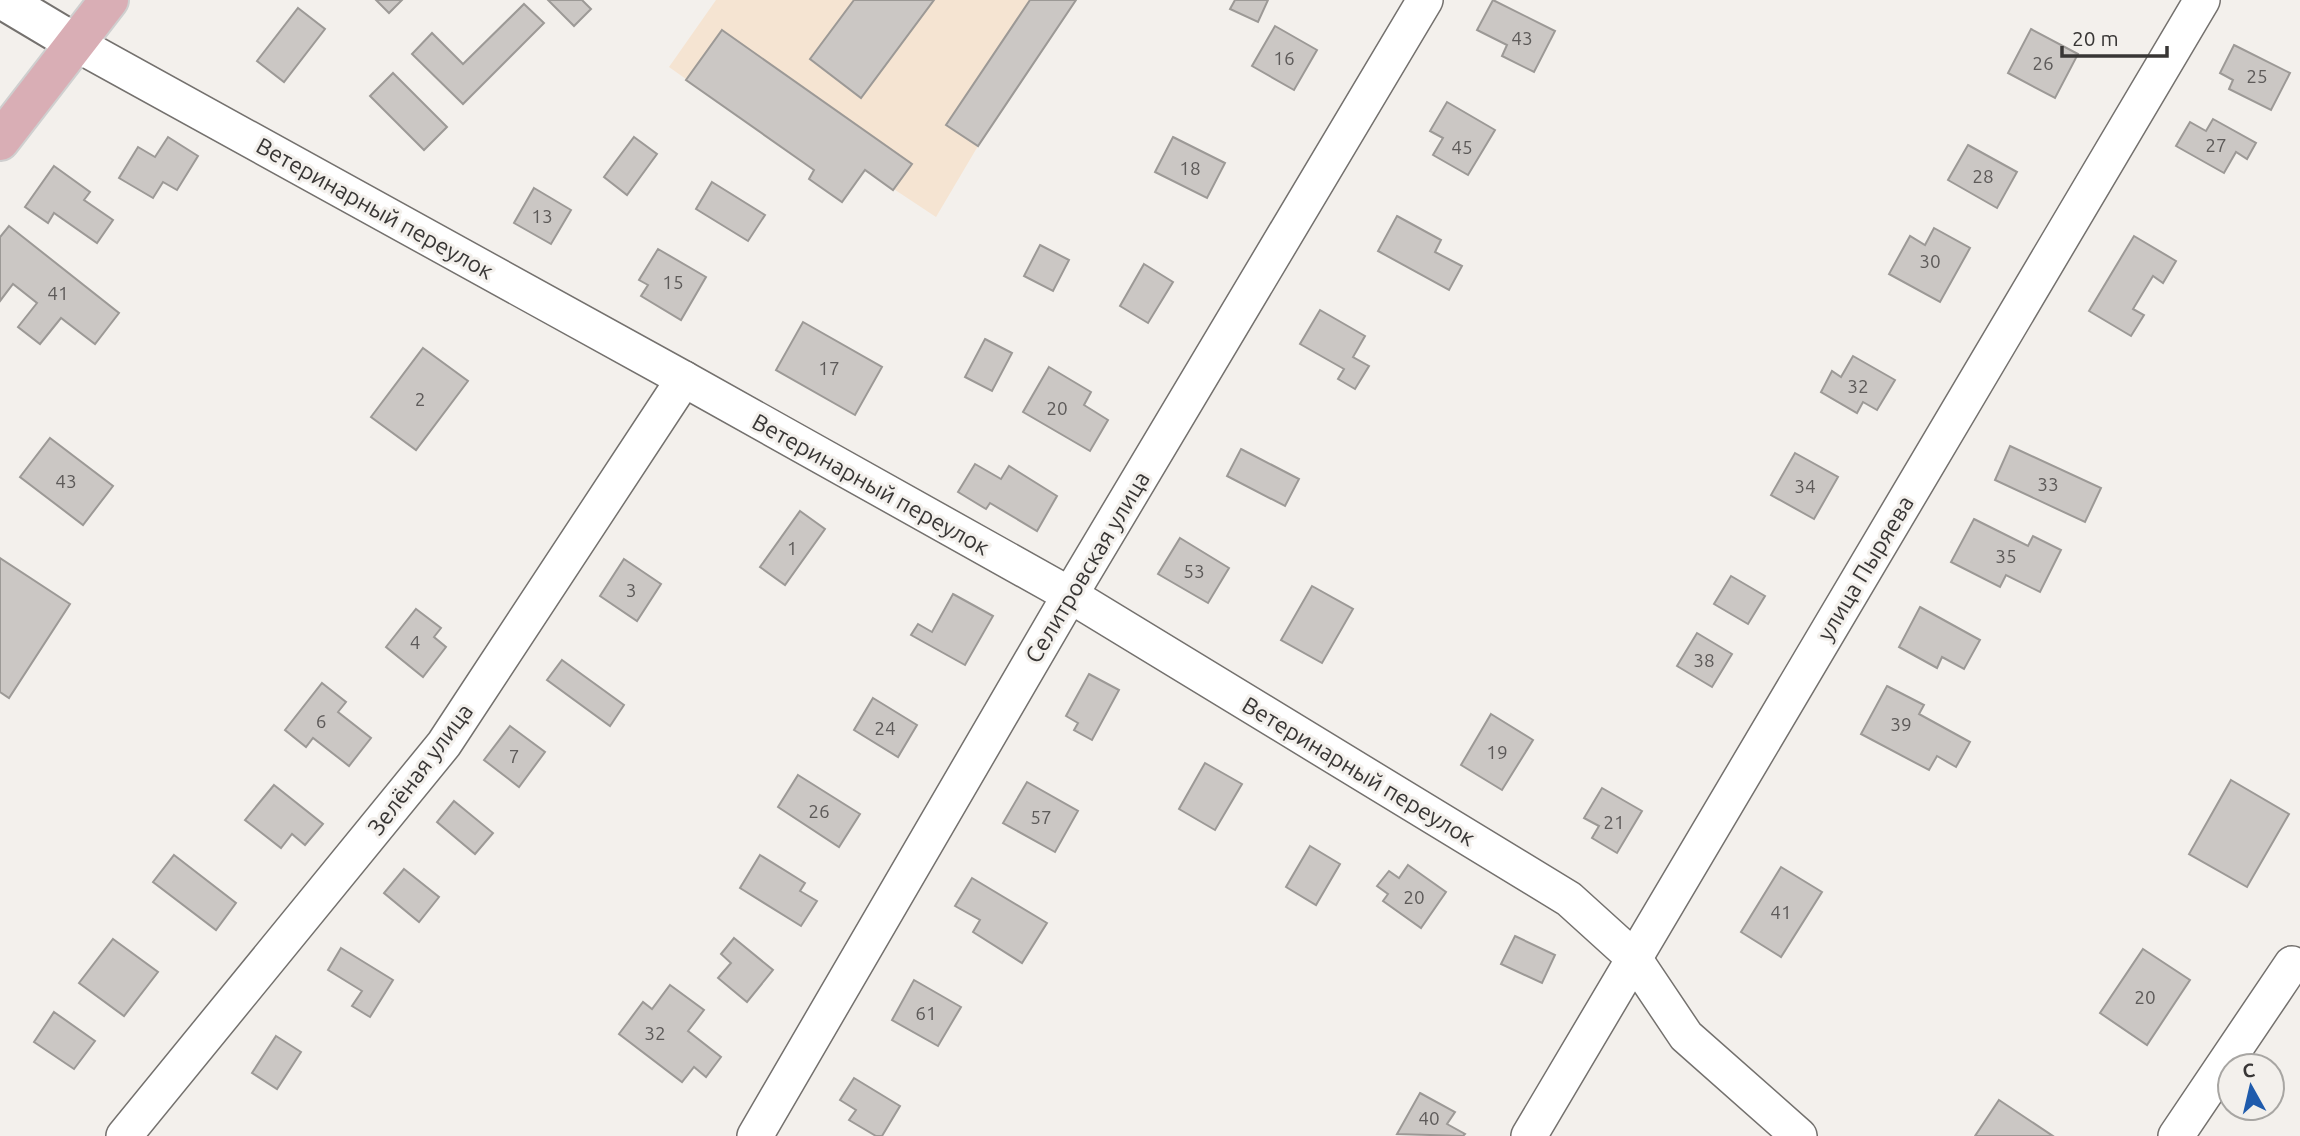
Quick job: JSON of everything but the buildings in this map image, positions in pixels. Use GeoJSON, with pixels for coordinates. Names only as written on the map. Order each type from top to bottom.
{"type":"FeatureCollection","features":[{"type":"Feature","properties":{"kind":"main road"},"geometry":{"type":"LineString","coordinates":[[0,141],[109,0]]}},
{"type":"Feature","properties":{"kind":"street","name":"Ветеринарный переулок"},"geometry":{"type":"LineString","coordinates":[[3,0],[75,43],[1070,595],[1569,899],[1633,957],[1686,1036],[1799,1136]]}},
{"type":"Feature","properties":{"kind":"street","name":"Селитровская улица"},"geometry":{"type":"LineString","coordinates":[[755,1136],[1070,595],[1383,74],[1424,0]]}},
{"type":"Feature","properties":{"kind":"street","name":"улица Пыряева"},"geometry":{"type":"LineString","coordinates":[[1529,1136],[2202,0]]}},
{"type":"Feature","properties":{"kind":"street","name":"Зелёная улица"},"geometry":{"type":"LineString","coordinates":[[124,1136],[444,744],[684,379]]}},
{"type":"Feature","properties":{"kind":"street"},"geometry":{"type":"LineString","coordinates":[[2176,1136],[2292,964]]}},
{"type":"Feature","properties":{"kind":"shaded area"},"geometry":{"type":"Polygon","coordinates":[[[716,0],[1076,0],[978,146],[936,217],[865,170],[842,202],[809,179],[814,170],[669,67],[716,0]]]}}]}
